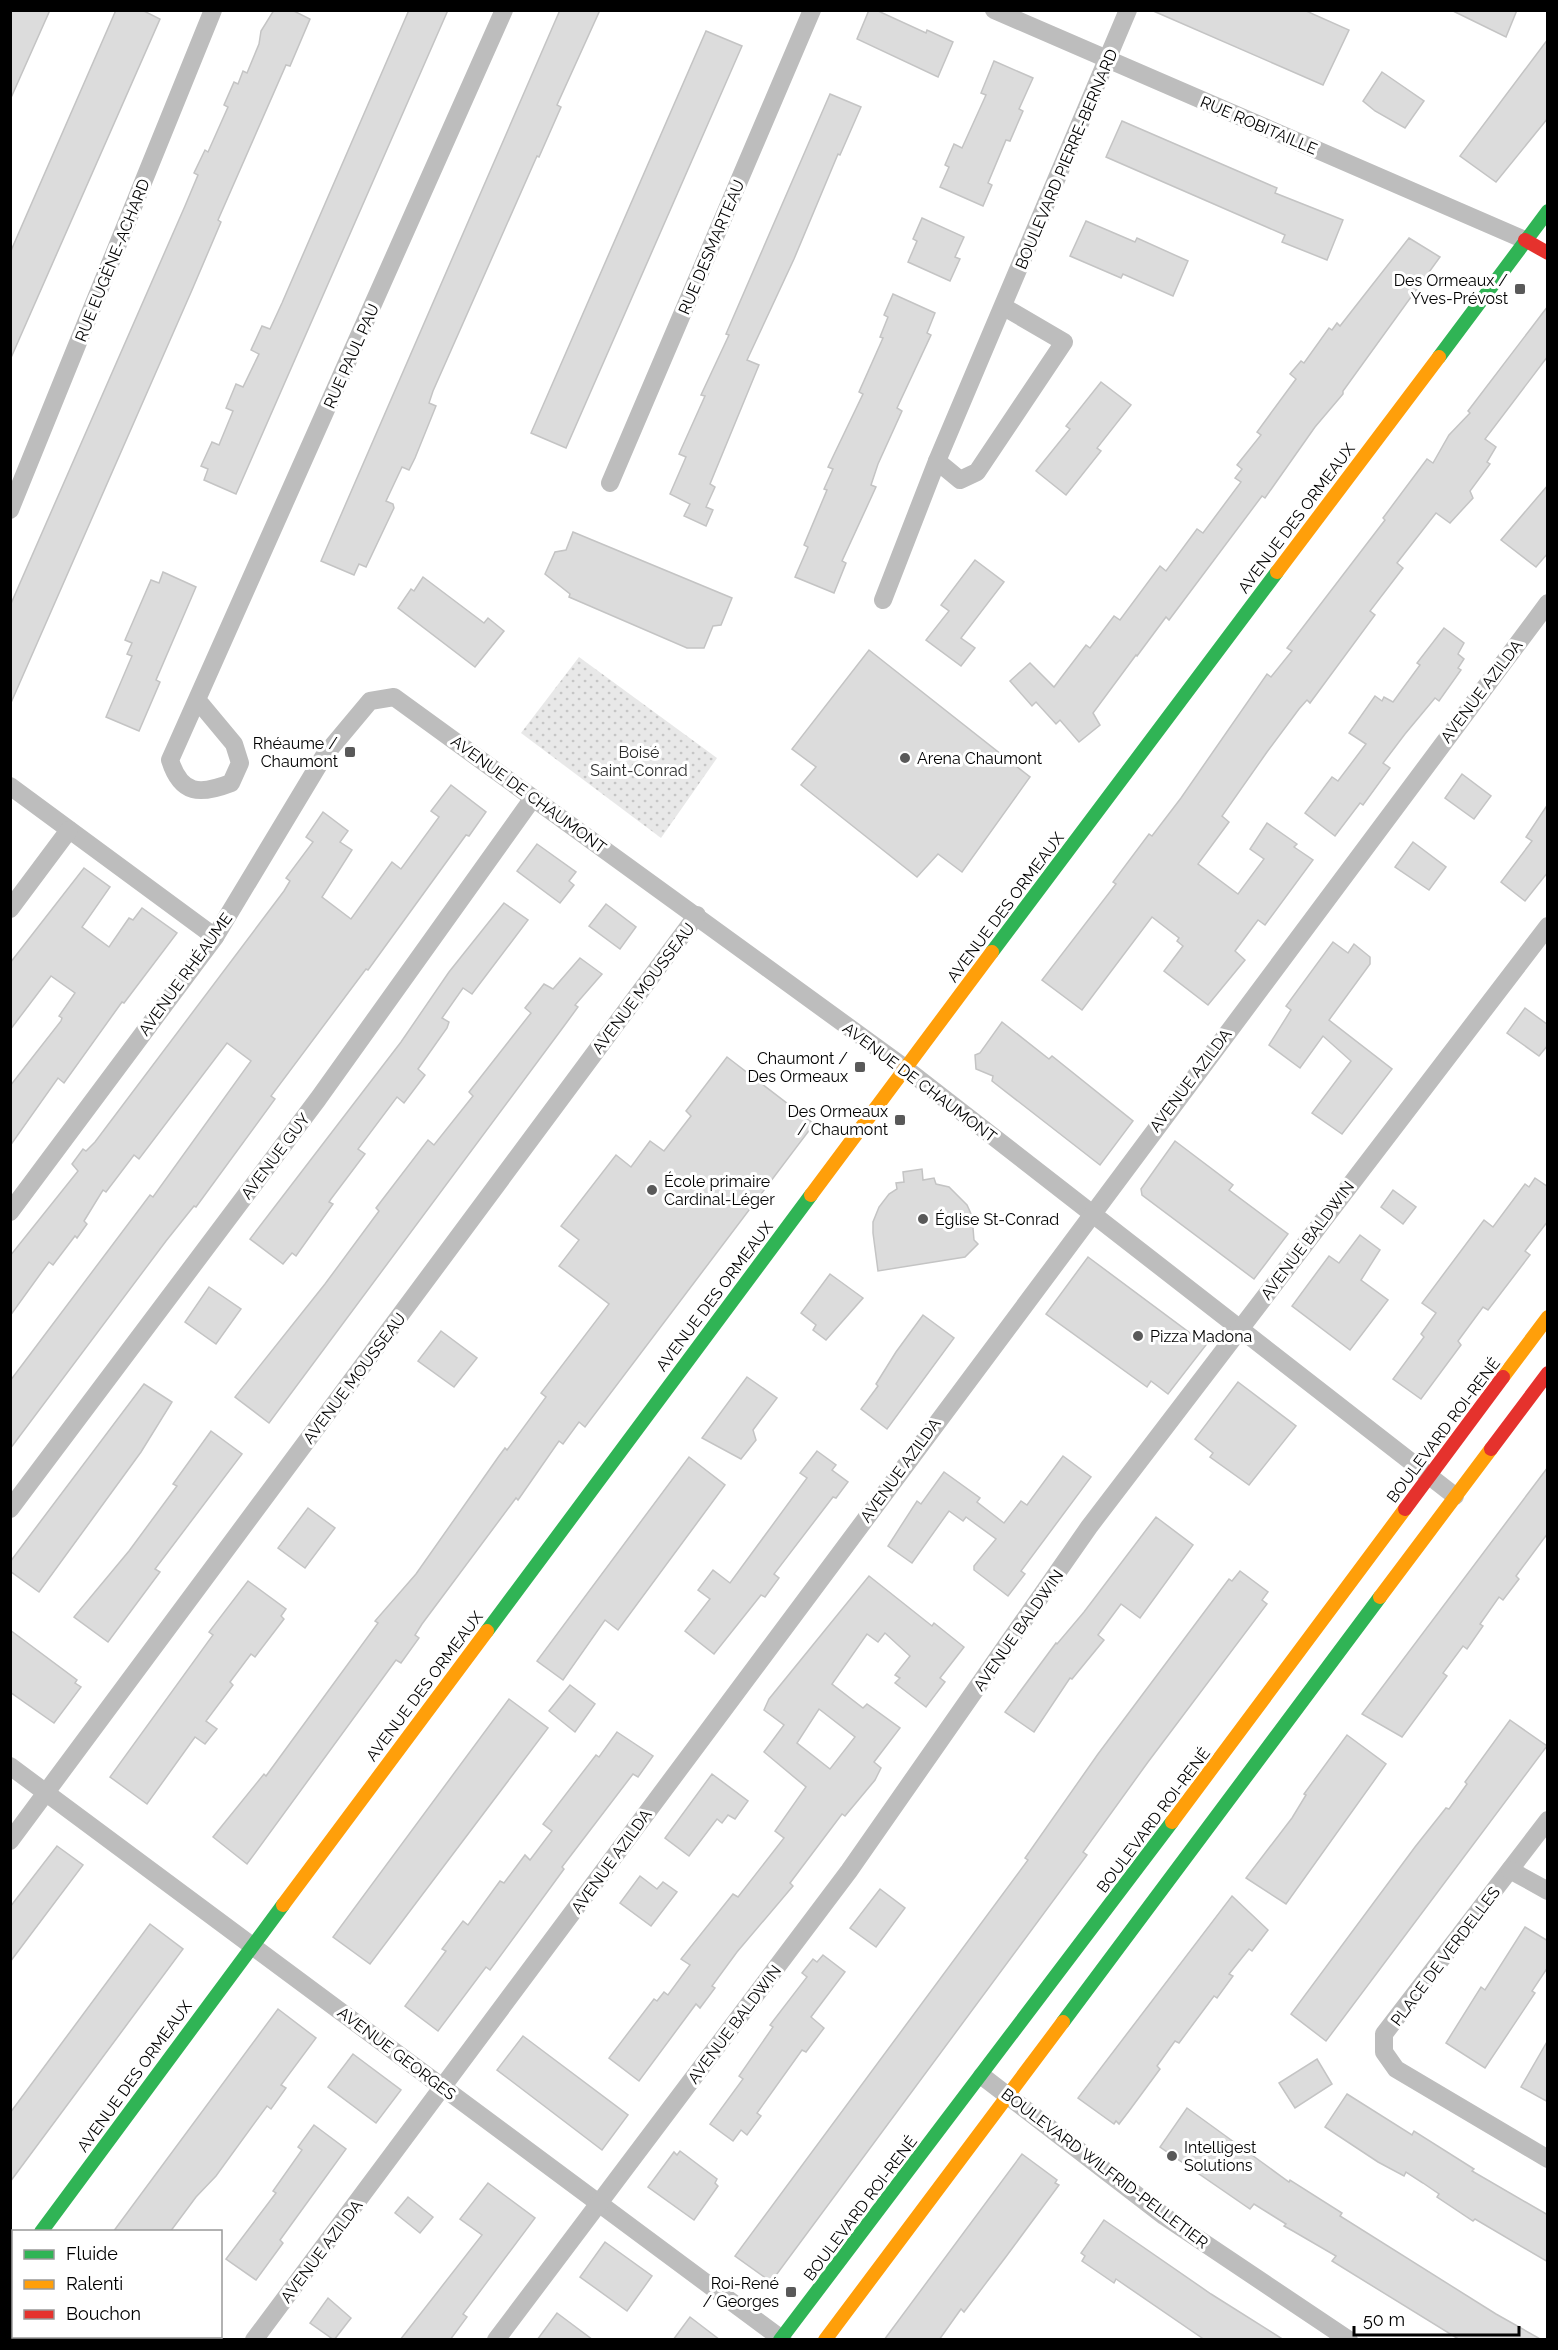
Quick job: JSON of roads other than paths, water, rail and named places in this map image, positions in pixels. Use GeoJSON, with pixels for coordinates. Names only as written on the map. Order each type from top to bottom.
{"type":"FeatureCollection","features":[{"type":"Feature","properties":{"kind":"street","name":"RUE EUGÈNE-ACHARD"},"geometry":{"type":"LineString","coordinates":[[10,510],[213,10]]}},
{"type":"Feature","properties":{"kind":"street","name":"RUE PAUL PAU"},"geometry":{"type":"LineString","coordinates":[[199,702],[234,744],[240,763],[231,783],[211,791],[191,790],[175,776],[171,760],[199,702],[504,10]]}},
{"type":"Feature","properties":{"kind":"street","name":"RUE DESMARTEAU"},"geometry":{"type":"LineString","coordinates":[[610,483],[813,10]]}},
{"type":"Feature","properties":{"kind":"street","name":"RUE ROBITAILLE"},"geometry":{"type":"LineString","coordinates":[[994,10],[1525,240]]}},
{"type":"Feature","properties":{"kind":"street","name":"BOULEVARD PIERRE-BERNARD"},"geometry":{"type":"LineString","coordinates":[[883,600],[937,461],[1128,10]]}},
{"type":"Feature","properties":{"kind":"street","name":"AVENUE DES ORMEAUX"},"geometry":{"type":"LineString","coordinates":[[42,2230],[251,1945],[904,1068],[1548,211]]}},
{"type":"Feature","properties":{"kind":"street"},"geometry":{"type":"LineString","coordinates":[[1525,240],[1547,250]]}},
{"type":"Feature","properties":{"kind":"street"},"geometry":{"type":"LineString","coordinates":[[937,461],[960,480],[977,472],[1064,342],[1004,307]]}},
{"type":"Feature","properties":{"kind":"street","name":"AVENUE AZILDA"},"geometry":{"type":"LineString","coordinates":[[254,2340],[1091,1213],[1548,603]]}},
{"type":"Feature","properties":{"kind":"street","name":"AVENUE DE CHAUMONT"},"geometry":{"type":"LineString","coordinates":[[370,701],[394,697],[697,915],[904,1068],[1455,1496]]}},
{"type":"Feature","properties":{"kind":"street","name":"AVENUE RHÉAUME"},"geometry":{"type":"LineString","coordinates":[[10,1212],[215,937],[324,756],[370,701]]}},
{"type":"Feature","properties":{"kind":"street"},"geometry":{"type":"LineString","coordinates":[[10,786],[215,937]]}},
{"type":"Feature","properties":{"kind":"street","name":"AVENUE GUY"},"geometry":{"type":"LineString","coordinates":[[10,1509],[318,1098],[533,798]]}},
{"type":"Feature","properties":{"kind":"street"},"geometry":{"type":"LineString","coordinates":[[10,909],[69,830]]}},
{"type":"Feature","properties":{"kind":"street","name":"AVENUE MOUSSEAU"},"geometry":{"type":"LineString","coordinates":[[10,1841],[697,915]]}},
{"type":"Feature","properties":{"kind":"street","name":"AVENUE BALDWIN"},"geometry":{"type":"LineString","coordinates":[[496,2340],[849,1871],[1089,1527],[1548,926]]}},
{"type":"Feature","properties":{"kind":"street","name":"BOULEVARD ROI-RENÉ"},"geometry":{"type":"LineString","coordinates":[[782,2339],[982,2076],[1548,1317]]}},
{"type":"Feature","properties":{"kind":"street"},"geometry":{"type":"LineString","coordinates":[[825,2340],[1548,1373]]}},
{"type":"Feature","properties":{"kind":"street","name":"AVENUE GEORGES"},"geometry":{"type":"LineString","coordinates":[[10,1766],[782,2339]]}},
{"type":"Feature","properties":{"kind":"street","name":"PLACE DE VERDELLES"},"geometry":{"type":"LineString","coordinates":[[1548,1820],[1384,2034],[1384,2052],[1396,2069],[1548,2159]]}},
{"type":"Feature","properties":{"kind":"street"},"geometry":{"type":"LineString","coordinates":[[1510,1870],[1548,1891]]}},
{"type":"Feature","properties":{"kind":"street","name":"BOULEVARD WILFRID-PELLETIER"},"geometry":{"type":"LineString","coordinates":[[982,2076],[1008,2093],[1164,2216],[1349,2340]]}},
{"type":"Feature","properties":{"kind":"place","name":"Des Ormeaux / Yves-Prévost"},"geometry":{"type":"Point","coordinates":[1520,289]}},
{"type":"Feature","properties":{"kind":"place","name":"Rhéaume / Chaumont"},"geometry":{"type":"Point","coordinates":[350,752]}},
{"type":"Feature","properties":{"kind":"place","name":"Arena Chaumont"},"geometry":{"type":"Point","coordinates":[905,758]}},
{"type":"Feature","properties":{"kind":"place","name":"Chaumont / Des Ormeaux"},"geometry":{"type":"Point","coordinates":[860,1067]}},
{"type":"Feature","properties":{"kind":"place","name":"Des Ormeaux / Chaumont"},"geometry":{"type":"Point","coordinates":[900,1120]}},
{"type":"Feature","properties":{"kind":"place","name":"École primaire Cardinal-Léger"},"geometry":{"type":"Point","coordinates":[652,1190]}},
{"type":"Feature","properties":{"kind":"place","name":"Église St-Conrad"},"geometry":{"type":"Point","coordinates":[923,1219]}},
{"type":"Feature","properties":{"kind":"place","name":"Pizza Madona"},"geometry":{"type":"Point","coordinates":[1138,1336]}},
{"type":"Feature","properties":{"kind":"place","name":"Intelligest Solutions"},"geometry":{"type":"Point","coordinates":[1172,2156]}},
{"type":"Feature","properties":{"kind":"place","name":"Roi-René / Georges"},"geometry":{"type":"Point","coordinates":[791,2292]}},
{"type":"Feature","properties":{"kind":"park label","name":"Boisé Saint-Conrad"},"geometry":{"type":"Point","coordinates":[639,761]}}]}
